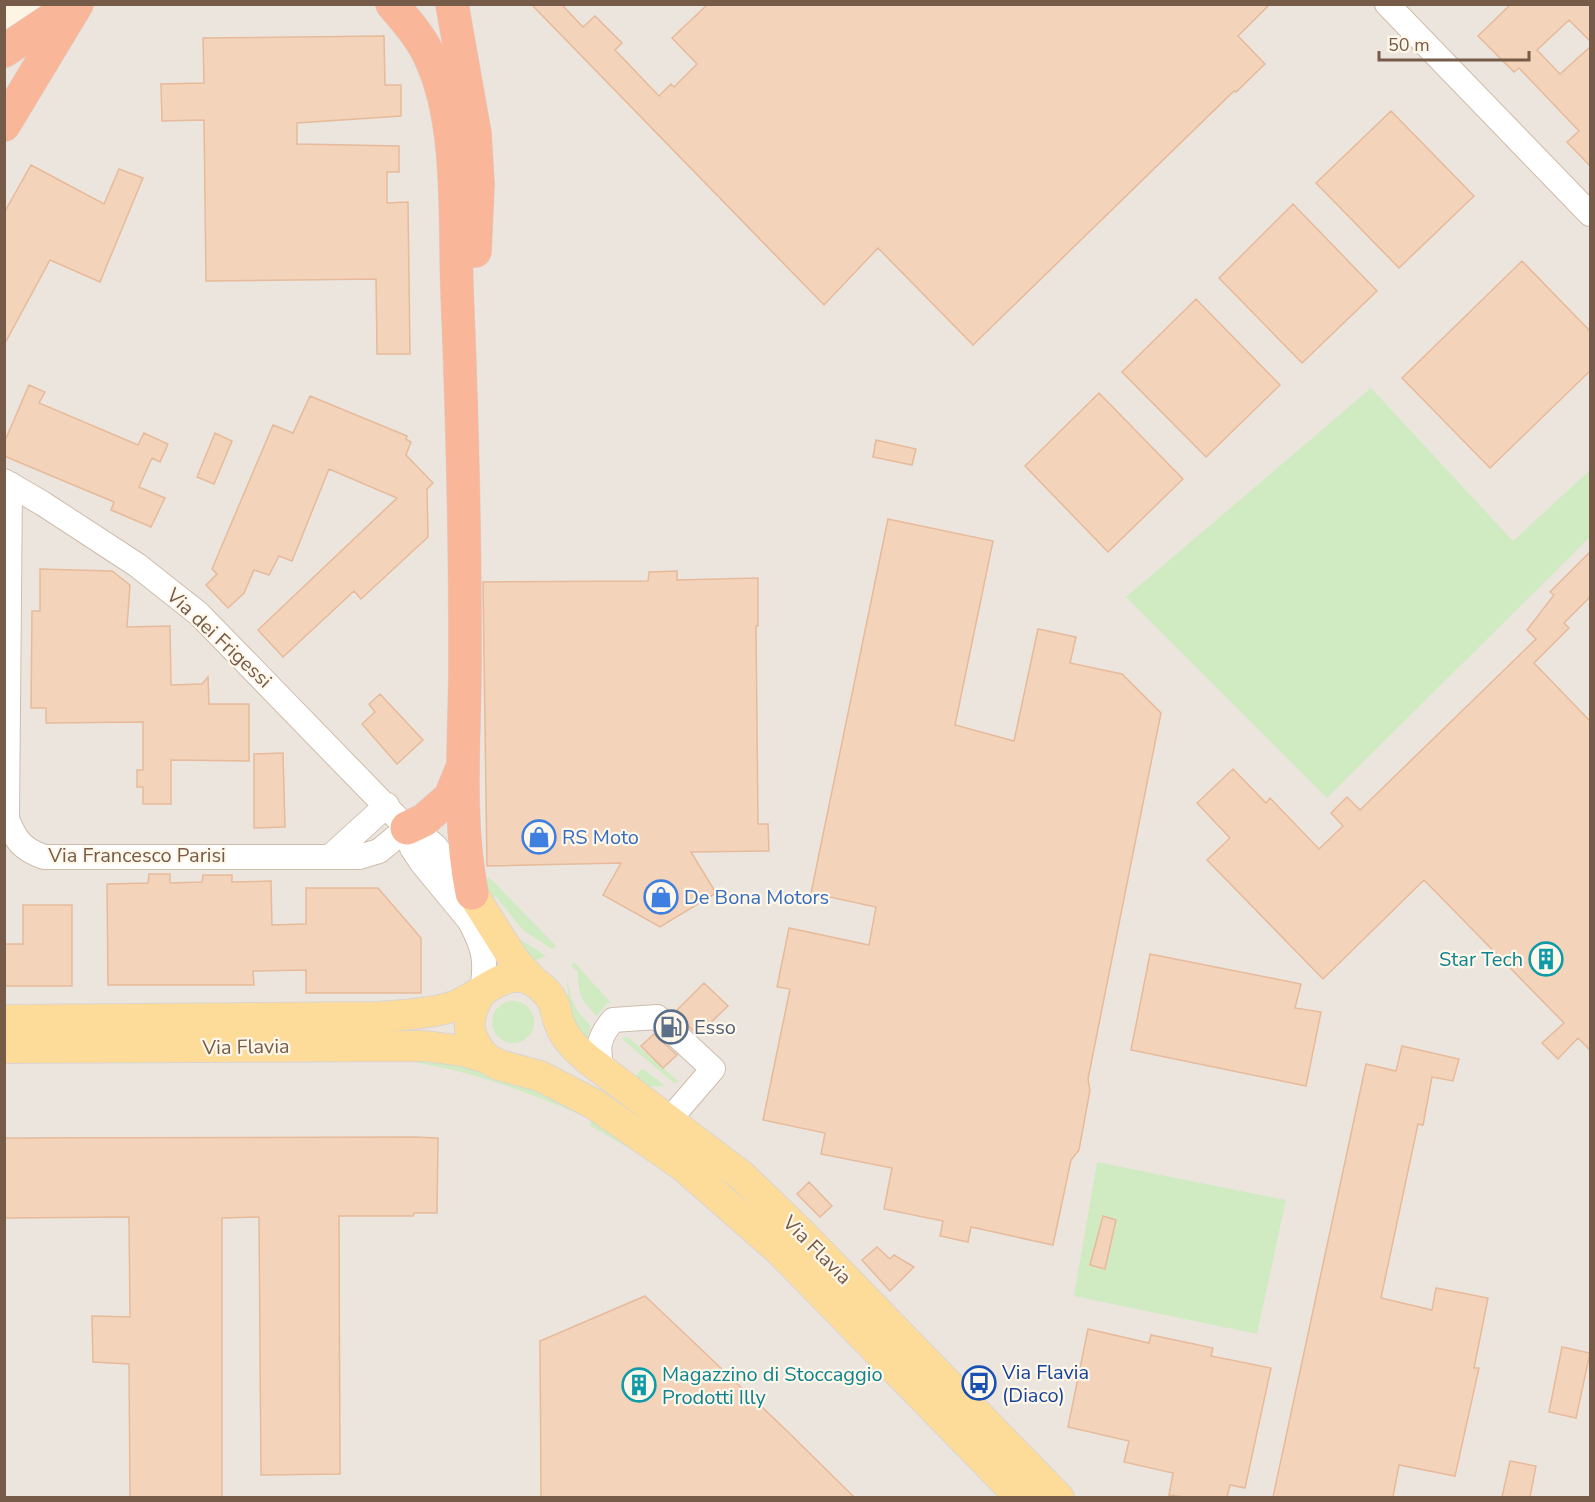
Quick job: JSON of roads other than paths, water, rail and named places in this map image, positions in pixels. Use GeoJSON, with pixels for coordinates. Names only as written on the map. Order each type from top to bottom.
{"type":"FeatureCollection","features":[{"type":"Feature","properties":{"kind":"highway"},"geometry":{"type":"LineString","coordinates":[[4,51],[27,4]]}},
{"type":"Feature","properties":{"kind":"highway"},"geometry":{"type":"LineString","coordinates":[[4,51],[75,4]]}},
{"type":"Feature","properties":{"kind":"highway"},"geometry":{"type":"LineString","coordinates":[[4,125],[75,4]]}},
{"type":"Feature","properties":{"kind":"highway"},"geometry":{"type":"LineString","coordinates":[[392,4],[424,45],[442,92],[449,121],[453,165],[465,227],[464,836],[472,893]]}},
{"type":"Feature","properties":{"kind":"highway"},"geometry":{"type":"LineString","coordinates":[[452,4],[475,134],[478,184],[465,227]]}},
{"type":"Feature","properties":{"kind":"highway"},"geometry":{"type":"LineString","coordinates":[[397,817],[424,820],[450,797],[464,762]]}},
{"type":"Feature","properties":{"kind":"main road"},"geometry":{"type":"LineString","coordinates":[[472,893],[514,960],[534,982]]}},
{"type":"Feature","properties":{"kind":"main road","name":"Via Flavia"},"geometry":{"type":"LineString","coordinates":[[4,1020],[380,1017],[420,1014],[450,1008],[468,1001],[489,985],[507,978],[516,977],[534,982],[553,999],[559,1023],[569,1041],[603,1072],[742,1176],[799,1231],[1059,1497]]}},
{"type":"Feature","properties":{"kind":"main road"},"geometry":{"type":"LineString","coordinates":[[482,991],[472,1006],[469,1021],[470,1035],[477,1048],[500,1063],[526,1066],[538,1061],[553,1044],[559,1023]]}},
{"type":"Feature","properties":{"kind":"main road","name":"Via Flavia"},"geometry":{"type":"LineString","coordinates":[[4,1048],[425,1046],[463,1052],[540,1076],[594,1104],[684,1167],[779,1250],[1021,1497]]}},
{"type":"Feature","properties":{"kind":"street"},"geometry":{"type":"LineString","coordinates":[[1386,4],[1590,214]]}},
{"type":"Feature","properties":{"kind":"street","name":"Via dei Frigessi"},"geometry":{"type":"LineString","coordinates":[[8,482],[137,565],[199,614],[397,817],[435,846],[472,893]]}},
{"type":"Feature","properties":{"kind":"street","name":"Via Francesco Parisi"},"geometry":{"type":"LineString","coordinates":[[8,482],[7,819],[15,838],[29,851],[44,857],[359,856],[379,851],[397,817]]}},
{"type":"Feature","properties":{"kind":"street","name":"Via dei Frigessi"},"geometry":{"type":"LineString","coordinates":[[397,817],[412,848],[469,920],[476,933],[483,948],[485,960],[482,991]]}},
{"type":"Feature","properties":{"kind":"street"},"geometry":{"type":"LineString","coordinates":[[603,1072],[599,1058],[599,1045],[603,1033],[613,1020],[657,1017],[713,1069],[669,1120]]}},
{"type":"Feature","properties":{"kind":"place","name":"RS Moto"},"geometry":{"type":"Point","coordinates":[539,837]}},
{"type":"Feature","properties":{"kind":"place","name":"De Bona Motors"},"geometry":{"type":"Point","coordinates":[661,897]}},
{"type":"Feature","properties":{"kind":"place","name":"Star Tech"},"geometry":{"type":"Point","coordinates":[1546,959]}},
{"type":"Feature","properties":{"kind":"place","name":"Esso"},"geometry":{"type":"Point","coordinates":[671,1027]}},
{"type":"Feature","properties":{"kind":"place","name":"Via Flavia (Diaco)"},"geometry":{"type":"Point","coordinates":[979,1383]}},
{"type":"Feature","properties":{"kind":"place","name":"Magazzino di Stoccaggio Prodotti Illy"},"geometry":{"type":"Point","coordinates":[639,1385]}}]}
